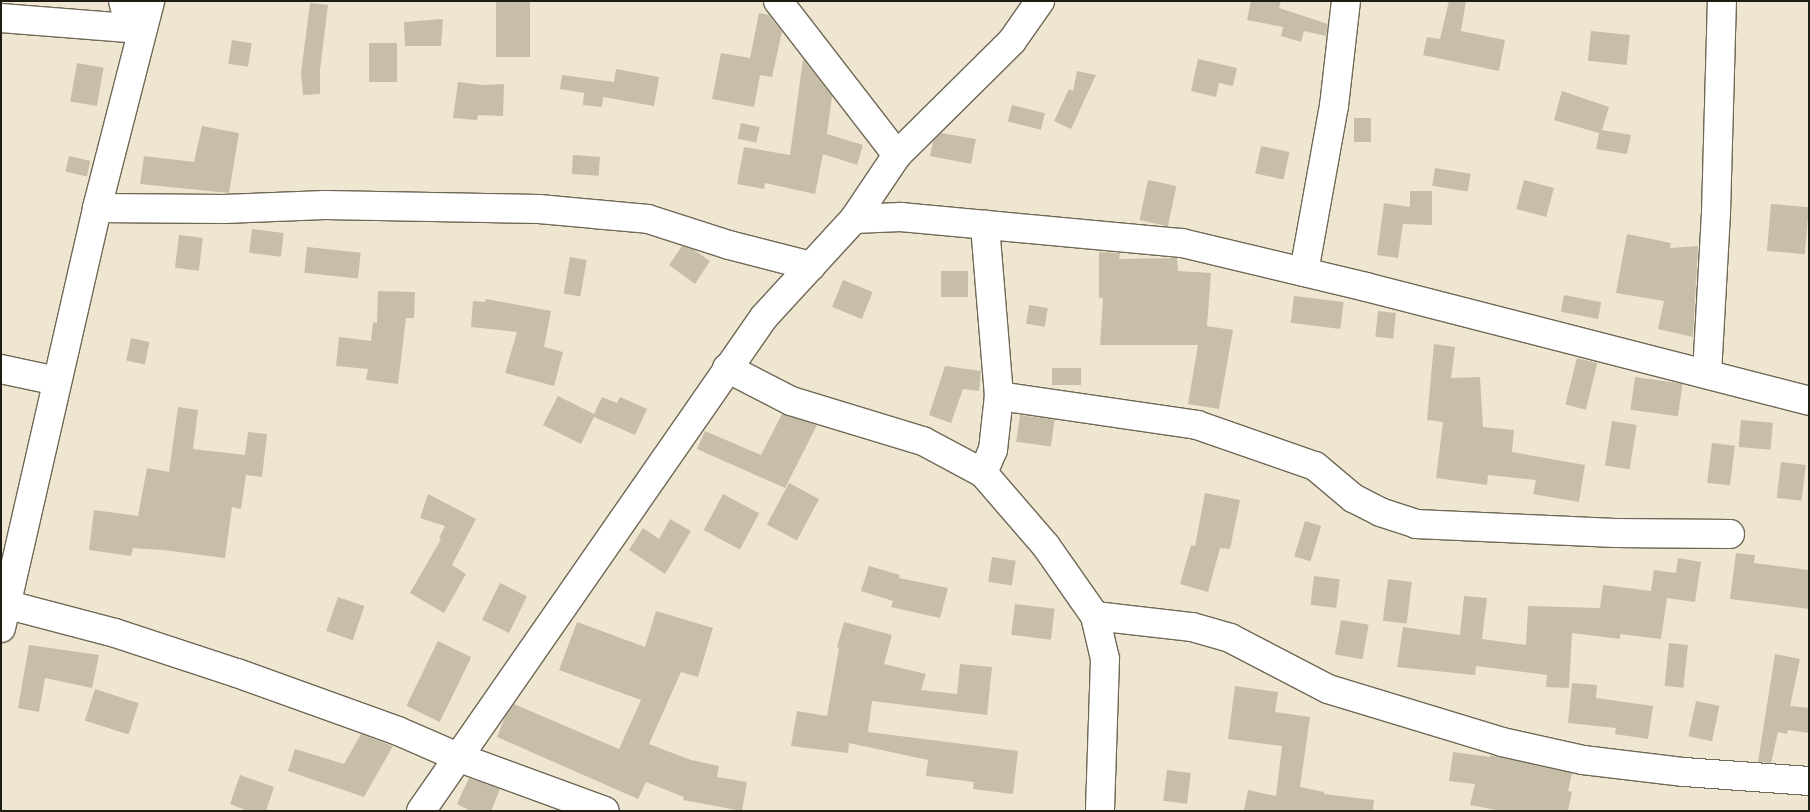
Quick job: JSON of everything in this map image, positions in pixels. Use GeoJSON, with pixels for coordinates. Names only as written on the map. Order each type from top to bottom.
{"type":"FeatureCollection","features":[{"type":"Feature","properties":{"kind":"street"},"geometry":{"type":"LineString","coordinates":[[123,1],[136,29]]}},
{"type":"Feature","properties":{"kind":"street"},"geometry":{"type":"LineString","coordinates":[[150,1],[136,29],[97,208],[3,611],[114,633],[237,673],[398,731],[460,758],[605,811]]}},
{"type":"Feature","properties":{"kind":"street"},"geometry":{"type":"LineString","coordinates":[[778,1],[897,154]]}},
{"type":"Feature","properties":{"kind":"street"},"geometry":{"type":"LineString","coordinates":[[421,811],[460,758],[727,368],[764,317],[854,219],[897,154],[1012,41],[1040,1]]}},
{"type":"Feature","properties":{"kind":"street"},"geometry":{"type":"LineString","coordinates":[[1304,272],[1332,116],[1346,1]]}},
{"type":"Feature","properties":{"kind":"street"},"geometry":{"type":"LineString","coordinates":[[1707,374],[1716,213],[1722,1]]}},
{"type":"Feature","properties":{"kind":"street"},"geometry":{"type":"LineString","coordinates":[[1,18],[136,29]]}},
{"type":"Feature","properties":{"kind":"street"},"geometry":{"type":"LineString","coordinates":[[97,208],[224,209],[325,205],[539,209],[648,220],[729,245],[811,266]]}},
{"type":"Feature","properties":{"kind":"street"},"geometry":{"type":"LineString","coordinates":[[854,219],[901,217],[1182,244],[1304,272],[1809,401]]}},
{"type":"Feature","properties":{"kind":"street"},"geometry":{"type":"LineString","coordinates":[[984,473],[993,450],[998,396],[985,225]]}},
{"type":"Feature","properties":{"kind":"street"},"geometry":{"type":"LineString","coordinates":[[727,368],[791,401],[923,441],[984,473],[1046,546],[1095,616],[1105,659],[1100,811]]}},
{"type":"Feature","properties":{"kind":"street"},"geometry":{"type":"LineString","coordinates":[[1,369],[57,381]]}},
{"type":"Feature","properties":{"kind":"street"},"geometry":{"type":"LineString","coordinates":[[998,396],[1197,425],[1315,466],[1353,498],[1380,512],[1416,524],[1615,533],[1730,534]]}},
{"type":"Feature","properties":{"kind":"street"},"geometry":{"type":"LineString","coordinates":[[1095,616],[1192,627],[1230,638],[1328,689],[1502,742],[1583,760],[1684,772],[1809,781]]}},
{"type":"Feature","properties":{"kind":"building"},"geometry":{"type":"Polygon","coordinates":[[[496,1],[530,1],[530,57],[496,57],[496,1]]]}},
{"type":"Feature","properties":{"kind":"building"},"geometry":{"type":"Polygon","coordinates":[[[1251,1],[1281,1],[1279,8],[1328,24],[1326,36],[1304,31],[1301,42],[1281,36],[1283,27],[1247,20],[1251,1]]]}},
{"type":"Feature","properties":{"kind":"building"},"geometry":{"type":"Polygon","coordinates":[[[1449,1],[1466,1],[1461,31],[1505,40],[1499,71],[1423,55],[1427,37],[1440,39],[1449,1]]]}},
{"type":"Feature","properties":{"kind":"building"},"geometry":{"type":"Polygon","coordinates":[[[310,3],[328,5],[320,70],[320,94],[303,95],[301,73],[310,3]]]}},
{"type":"Feature","properties":{"kind":"building"},"geometry":{"type":"Polygon","coordinates":[[[759,13],[769,15],[782,32],[772,77],[760,75],[754,107],[712,99],[721,53],[750,58],[759,13]]]}},
{"type":"Feature","properties":{"kind":"building"},"geometry":{"type":"Polygon","coordinates":[[[443,19],[441,46],[405,46],[404,22],[443,19]]]}},
{"type":"Feature","properties":{"kind":"building"},"geometry":{"type":"Polygon","coordinates":[[[1591,31],[1630,35],[1627,65],[1588,61],[1591,31]]]}},
{"type":"Feature","properties":{"kind":"building"},"geometry":{"type":"Polygon","coordinates":[[[232,40],[252,43],[248,67],[228,64],[232,40]]]}},
{"type":"Feature","properties":{"kind":"building"},"geometry":{"type":"Polygon","coordinates":[[[369,43],[397,43],[397,82],[369,82],[369,43]]]}},
{"type":"Feature","properties":{"kind":"building"},"geometry":{"type":"Polygon","coordinates":[[[803,59],[832,96],[827,134],[863,145],[857,165],[823,154],[815,194],[765,183],[764,189],[737,184],[744,147],[790,155],[803,59]]]}},
{"type":"Feature","properties":{"kind":"building"},"geometry":{"type":"Polygon","coordinates":[[[1198,59],[1237,68],[1233,86],[1219,83],[1216,97],[1191,91],[1198,59]]]}},
{"type":"Feature","properties":{"kind":"building"},"geometry":{"type":"Polygon","coordinates":[[[77,63],[104,68],[97,106],[70,101],[77,63]]]}},
{"type":"Feature","properties":{"kind":"building"},"geometry":{"type":"Polygon","coordinates":[[[616,69],[659,77],[654,106],[603,97],[602,107],[583,105],[584,93],[560,89],[562,75],[614,82],[616,69]]]}},
{"type":"Feature","properties":{"kind":"building"},"geometry":{"type":"Polygon","coordinates":[[[1077,71],[1096,75],[1071,129],[1054,121],[1069,89],[1073,91],[1077,71]]]}},
{"type":"Feature","properties":{"kind":"building"},"geometry":{"type":"Polygon","coordinates":[[[458,82],[483,85],[504,84],[503,116],[478,115],[477,120],[453,118],[458,82]]]}},
{"type":"Feature","properties":{"kind":"building"},"geometry":{"type":"Polygon","coordinates":[[[1562,91],[1609,107],[1602,130],[1631,135],[1627,154],[1596,149],[1599,133],[1554,120],[1562,91]]]}},
{"type":"Feature","properties":{"kind":"building"},"geometry":{"type":"Polygon","coordinates":[[[1012,105],[1045,113],[1041,130],[1008,121],[1012,105]]]}},
{"type":"Feature","properties":{"kind":"building"},"geometry":{"type":"Polygon","coordinates":[[[1354,118],[1371,118],[1371,142],[1354,142],[1354,118]]]}},
{"type":"Feature","properties":{"kind":"building"},"geometry":{"type":"Polygon","coordinates":[[[741,123],[760,127],[756,143],[738,139],[741,123]]]}},
{"type":"Feature","properties":{"kind":"building"},"geometry":{"type":"Polygon","coordinates":[[[202,126],[239,133],[229,193],[140,184],[144,156],[194,162],[202,126]]]}},
{"type":"Feature","properties":{"kind":"building"},"geometry":{"type":"Polygon","coordinates":[[[941,133],[976,139],[971,164],[930,156],[933,141],[941,133]]]}},
{"type":"Feature","properties":{"kind":"building"},"geometry":{"type":"Polygon","coordinates":[[[1261,146],[1289,152],[1284,179],[1255,173],[1261,146]]]}},
{"type":"Feature","properties":{"kind":"building"},"geometry":{"type":"Polygon","coordinates":[[[573,155],[600,157],[599,176],[572,174],[573,155]]]}},
{"type":"Feature","properties":{"kind":"building"},"geometry":{"type":"Polygon","coordinates":[[[69,156],[90,161],[87,177],[65,172],[69,156]]]}},
{"type":"Feature","properties":{"kind":"building"},"geometry":{"type":"Polygon","coordinates":[[[1435,168],[1471,174],[1468,191],[1432,186],[1435,168]]]}},
{"type":"Feature","properties":{"kind":"building"},"geometry":{"type":"Polygon","coordinates":[[[1148,180],[1176,186],[1168,226],[1139,220],[1148,180]]]}},
{"type":"Feature","properties":{"kind":"building"},"geometry":{"type":"Polygon","coordinates":[[[1524,180],[1554,188],[1546,217],[1516,209],[1524,180]]]}},
{"type":"Feature","properties":{"kind":"building"},"geometry":{"type":"Polygon","coordinates":[[[1410,191],[1432,191],[1432,225],[1403,224],[1398,258],[1377,255],[1384,203],[1410,207],[1410,191]]]}},
{"type":"Feature","properties":{"kind":"building"},"geometry":{"type":"Polygon","coordinates":[[[1771,204],[1809,207],[1805,254],[1767,251],[1771,204]]]}},
{"type":"Feature","properties":{"kind":"building"},"geometry":{"type":"Polygon","coordinates":[[[252,229],[284,233],[281,257],[249,253],[252,229]]]}},
{"type":"Feature","properties":{"kind":"building"},"geometry":{"type":"Polygon","coordinates":[[[1627,234],[1671,243],[1670,248],[1698,246],[1693,337],[1658,329],[1664,301],[1616,293],[1627,234]]]}},
{"type":"Feature","properties":{"kind":"building"},"geometry":{"type":"Polygon","coordinates":[[[179,235],[203,238],[199,271],[175,268],[179,235]]]}},
{"type":"Feature","properties":{"kind":"building"},"geometry":{"type":"Polygon","coordinates":[[[682,246],[694,250],[710,261],[695,284],[669,265],[682,246]]]}},
{"type":"Feature","properties":{"kind":"building"},"geometry":{"type":"Polygon","coordinates":[[[307,247],[361,253],[358,279],[304,273],[307,247]]]}},
{"type":"Feature","properties":{"kind":"building"},"geometry":{"type":"Polygon","coordinates":[[[1099,252],[1120,253],[1119,259],[1177,258],[1178,271],[1211,273],[1207,326],[1233,330],[1219,409],[1188,404],[1198,345],[1100,345],[1103,298],[1099,298],[1099,252]]]}},
{"type":"Feature","properties":{"kind":"building"},"geometry":{"type":"Polygon","coordinates":[[[570,257],[587,260],[580,296],[564,293],[570,257]]]}},
{"type":"Feature","properties":{"kind":"building"},"geometry":{"type":"Polygon","coordinates":[[[941,271],[968,271],[968,297],[941,297],[941,271]]]}},
{"type":"Feature","properties":{"kind":"building"},"geometry":{"type":"Polygon","coordinates":[[[843,280],[873,292],[862,319],[832,307],[843,280]]]}},
{"type":"Feature","properties":{"kind":"building"},"geometry":{"type":"Polygon","coordinates":[[[378,291],[415,292],[414,318],[406,318],[398,384],[366,380],[368,369],[336,366],[339,337],[371,341],[373,322],[377,323],[378,291]]]}},
{"type":"Feature","properties":{"kind":"building"},"geometry":{"type":"Polygon","coordinates":[[[1564,295],[1601,302],[1598,319],[1561,312],[1564,295]]]}},
{"type":"Feature","properties":{"kind":"building"},"geometry":{"type":"Polygon","coordinates":[[[1294,296],[1344,302],[1340,329],[1291,323],[1294,296]]]}},
{"type":"Feature","properties":{"kind":"building"},"geometry":{"type":"Polygon","coordinates":[[[486,299],[551,311],[544,347],[563,352],[554,386],[505,373],[517,332],[471,327],[473,301],[485,302],[486,299]]]}},
{"type":"Feature","properties":{"kind":"building"},"geometry":{"type":"Polygon","coordinates":[[[1029,305],[1048,308],[1045,327],[1026,324],[1029,305]]]}},
{"type":"Feature","properties":{"kind":"building"},"geometry":{"type":"Polygon","coordinates":[[[1378,311],[1396,313],[1393,339],[1375,337],[1378,311]]]}},
{"type":"Feature","properties":{"kind":"building"},"geometry":{"type":"Polygon","coordinates":[[[131,338],[150,342],[145,364],[126,360],[131,338]]]}},
{"type":"Feature","properties":{"kind":"building"},"geometry":{"type":"Polygon","coordinates":[[[1434,344],[1455,347],[1451,378],[1480,377],[1483,427],[1514,430],[1512,452],[1585,465],[1579,502],[1533,494],[1536,480],[1488,475],[1487,485],[1436,478],[1443,422],[1427,420],[1434,344]]]}},
{"type":"Feature","properties":{"kind":"building"},"geometry":{"type":"Polygon","coordinates":[[[1577,358],[1597,363],[1586,410],[1565,405],[1577,358]]]}},
{"type":"Feature","properties":{"kind":"building"},"geometry":{"type":"Polygon","coordinates":[[[945,366],[981,371],[979,391],[963,389],[951,423],[929,415],[945,366]]]}},
{"type":"Feature","properties":{"kind":"building"},"geometry":{"type":"Polygon","coordinates":[[[1052,368],[1081,368],[1081,385],[1052,385],[1052,368]]]}},
{"type":"Feature","properties":{"kind":"building"},"geometry":{"type":"Polygon","coordinates":[[[1635,377],[1683,384],[1678,416],[1630,410],[1635,377]]]}},
{"type":"Feature","properties":{"kind":"building"},"geometry":{"type":"Polygon","coordinates":[[[558,396],[594,414],[602,397],[617,403],[620,397],[647,409],[635,435],[594,417],[581,444],[543,425],[558,396]]]}},
{"type":"Feature","properties":{"kind":"building"},"geometry":{"type":"Polygon","coordinates":[[[178,407],[198,410],[193,449],[245,455],[248,432],[267,434],[262,477],[246,475],[241,509],[232,507],[225,558],[133,548],[131,556],[89,550],[94,510],[138,516],[147,468],[169,472],[178,407]]]}},
{"type":"Feature","properties":{"kind":"building"},"geometry":{"type":"Polygon","coordinates":[[[782,414],[817,425],[785,488],[697,449],[705,431],[761,455],[782,414]]]}},
{"type":"Feature","properties":{"kind":"building"},"geometry":{"type":"Polygon","coordinates":[[[1020,415],[1055,420],[1051,447],[1016,442],[1020,415]]]}},
{"type":"Feature","properties":{"kind":"building"},"geometry":{"type":"Polygon","coordinates":[[[1741,420],[1773,423],[1771,450],[1739,447],[1741,420]]]}},
{"type":"Feature","properties":{"kind":"building"},"geometry":{"type":"Polygon","coordinates":[[[1612,421],[1637,425],[1630,469],[1605,465],[1612,421]]]}},
{"type":"Feature","properties":{"kind":"building"},"geometry":{"type":"Polygon","coordinates":[[[1712,443],[1735,446],[1730,486],[1707,483],[1712,443]]]}},
{"type":"Feature","properties":{"kind":"building"},"geometry":{"type":"Polygon","coordinates":[[[1781,462],[1806,465],[1801,501],[1777,498],[1781,462]]]}},
{"type":"Feature","properties":{"kind":"building"},"geometry":{"type":"Polygon","coordinates":[[[789,483],[819,499],[797,540],[767,524],[789,483]]]}},
{"type":"Feature","properties":{"kind":"building"},"geometry":{"type":"Polygon","coordinates":[[[1205,493],[1240,500],[1230,549],[1220,548],[1208,592],[1180,584],[1191,545],[1195,546],[1205,493]]]}},
{"type":"Feature","properties":{"kind":"building"},"geometry":{"type":"Polygon","coordinates":[[[428,494],[476,519],[452,565],[466,574],[444,613],[410,593],[441,539],[439,538],[445,526],[420,518],[428,494]]]}},
{"type":"Feature","properties":{"kind":"building"},"geometry":{"type":"Polygon","coordinates":[[[723,494],[759,513],[740,549],[704,530],[723,494]]]}},
{"type":"Feature","properties":{"kind":"building"},"geometry":{"type":"Polygon","coordinates":[[[670,519],[691,531],[665,574],[629,550],[643,528],[659,539],[670,519]]]}},
{"type":"Feature","properties":{"kind":"building"},"geometry":{"type":"Polygon","coordinates":[[[1305,521],[1321,526],[1310,561],[1294,556],[1305,521]]]}},
{"type":"Feature","properties":{"kind":"building"},"geometry":{"type":"Polygon","coordinates":[[[1736,553],[1755,555],[1754,563],[1809,570],[1809,609],[1730,599],[1736,553]]]}},
{"type":"Feature","properties":{"kind":"building"},"geometry":{"type":"Polygon","coordinates":[[[992,557],[1016,561],[1012,585],[988,582],[992,557]]]}},
{"type":"Feature","properties":{"kind":"building"},"geometry":{"type":"Polygon","coordinates":[[[1678,558],[1701,562],[1695,602],[1667,598],[1661,639],[1620,634],[1620,639],[1572,633],[1569,688],[1546,687],[1547,675],[1476,666],[1475,675],[1397,667],[1403,627],[1460,635],[1464,596],[1487,598],[1482,639],[1526,645],[1528,606],[1600,608],[1603,585],[1651,591],[1654,570],[1676,573],[1678,558]]]}},
{"type":"Feature","properties":{"kind":"building"},"geometry":{"type":"Polygon","coordinates":[[[869,566],[900,575],[899,578],[948,588],[940,618],[891,607],[893,601],[861,591],[869,566]]]}},
{"type":"Feature","properties":{"kind":"building"},"geometry":{"type":"Polygon","coordinates":[[[1314,576],[1340,579],[1336,608],[1310,605],[1314,576]]]}},
{"type":"Feature","properties":{"kind":"building"},"geometry":{"type":"Polygon","coordinates":[[[1388,579],[1412,582],[1407,624],[1383,621],[1388,579]]]}},
{"type":"Feature","properties":{"kind":"building"},"geometry":{"type":"Polygon","coordinates":[[[500,583],[527,596],[509,633],[482,620],[500,583]]]}},
{"type":"Feature","properties":{"kind":"building"},"geometry":{"type":"Polygon","coordinates":[[[338,597],[364,606],[353,640],[326,631],[338,597]]]}},
{"type":"Feature","properties":{"kind":"building"},"geometry":{"type":"Polygon","coordinates":[[[1015,604],[1055,609],[1051,640],[1011,635],[1015,604]]]}},
{"type":"Feature","properties":{"kind":"building"},"geometry":{"type":"Polygon","coordinates":[[[656,611],[713,628],[698,677],[681,672],[649,744],[691,760],[719,766],[717,777],[747,782],[742,811],[683,800],[684,797],[646,782],[638,799],[497,737],[505,717],[514,704],[619,749],[641,700],[559,670],[577,622],[645,647],[656,611]]]}},
{"type":"Feature","properties":{"kind":"building"},"geometry":{"type":"Polygon","coordinates":[[[1341,620],[1369,625],[1362,659],[1335,654],[1341,620]]]}},
{"type":"Feature","properties":{"kind":"building"},"geometry":{"type":"Polygon","coordinates":[[[844,622],[892,635],[884,664],[926,674],[921,690],[957,694],[960,664],[992,667],[987,715],[872,701],[868,732],[1018,751],[1013,794],[973,789],[974,782],[926,776],[928,760],[849,743],[848,753],[791,746],[797,711],[827,716],[839,648],[837,647],[844,622]]]}},
{"type":"Feature","properties":{"kind":"building"},"geometry":{"type":"Polygon","coordinates":[[[438,641],[471,657],[440,722],[406,706],[438,641]]]}},
{"type":"Feature","properties":{"kind":"building"},"geometry":{"type":"Polygon","coordinates":[[[1669,643],[1688,645],[1683,688],[1665,686],[1669,643]]]}},
{"type":"Feature","properties":{"kind":"building"},"geometry":{"type":"Polygon","coordinates":[[[29,645],[99,655],[92,688],[45,678],[39,712],[18,708],[29,645]]]}},
{"type":"Feature","properties":{"kind":"building"},"geometry":{"type":"Polygon","coordinates":[[[1775,654],[1800,659],[1790,706],[1809,708],[1809,733],[1788,730],[1787,734],[1778,732],[1771,763],[1758,762],[1775,654]]]}},
{"type":"Feature","properties":{"kind":"building"},"geometry":{"type":"Polygon","coordinates":[[[1572,683],[1597,685],[1596,698],[1653,706],[1648,739],[1615,734],[1616,728],[1568,723],[1572,683]]]}},
{"type":"Feature","properties":{"kind":"building"},"geometry":{"type":"Polygon","coordinates":[[[1235,686],[1278,692],[1275,712],[1310,717],[1300,787],[1324,792],[1324,794],[1374,800],[1373,811],[1244,811],[1248,790],[1276,796],[1282,746],[1228,739],[1235,686]]]}},
{"type":"Feature","properties":{"kind":"building"},"geometry":{"type":"Polygon","coordinates":[[[95,689],[139,703],[129,735],[85,720],[95,689]]]}},
{"type":"Feature","properties":{"kind":"building"},"geometry":{"type":"Polygon","coordinates":[[[1696,701],[1719,706],[1712,741],[1689,736],[1696,701]]]}},
{"type":"Feature","properties":{"kind":"building"},"geometry":{"type":"Polygon","coordinates":[[[361,734],[393,746],[364,797],[288,771],[295,749],[344,764],[361,734]]]}},
{"type":"Feature","properties":{"kind":"building"},"geometry":{"type":"Polygon","coordinates":[[[1453,752],[1490,757],[1490,755],[1572,773],[1568,791],[1572,792],[1568,811],[1502,811],[1470,805],[1475,784],[1449,781],[1453,752]]]}},
{"type":"Feature","properties":{"kind":"building"},"geometry":{"type":"Polygon","coordinates":[[[1167,770],[1191,773],[1187,804],[1163,801],[1167,770]]]}},
{"type":"Feature","properties":{"kind":"building"},"geometry":{"type":"Polygon","coordinates":[[[240,775],[274,787],[266,811],[248,811],[230,804],[240,775]]]}},
{"type":"Feature","properties":{"kind":"building"},"geometry":{"type":"Polygon","coordinates":[[[469,778],[500,789],[491,811],[471,811],[457,804],[469,778]]]}}]}
